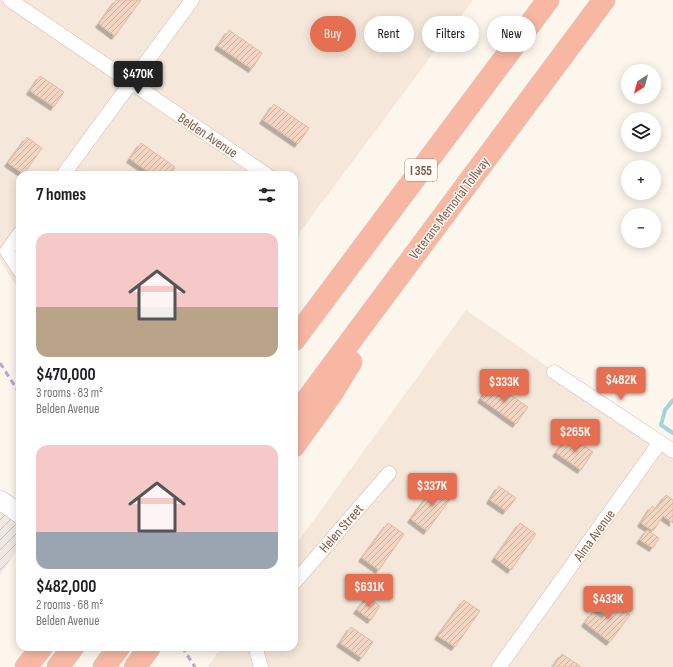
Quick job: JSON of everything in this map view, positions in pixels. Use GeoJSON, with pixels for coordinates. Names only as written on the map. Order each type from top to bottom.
{"type":"FeatureCollection","features":[{"type":"Feature","properties":{"kind":"highway","name":"I 355"},"geometry":{"type":"LineString","coordinates":[[298,335],[548,0]]}},
{"type":"Feature","properties":{"kind":"highway","name":"Veterans Memorial Tollway"},"geometry":{"type":"LineString","coordinates":[[298,412],[604,0]]}},
{"type":"Feature","properties":{"kind":"highway"},"geometry":{"type":"LineString","coordinates":[[298,440],[332,393],[422,245]]}},
{"type":"Feature","properties":{"kind":"highway"},"geometry":{"type":"LineString","coordinates":[[26,667],[39,651]]}},
{"type":"Feature","properties":{"kind":"highway"},"geometry":{"type":"LineString","coordinates":[[104,667],[115,651]]}},
{"type":"Feature","properties":{"kind":"highway"},"geometry":{"type":"LineString","coordinates":[[135,667],[147,651]]}},
{"type":"Feature","properties":{"kind":"street","name":"Belden Avenue"},"geometry":{"type":"LineString","coordinates":[[10,0],[261,171]]}},
{"type":"Feature","properties":{"kind":"street"},"geometry":{"type":"LineString","coordinates":[[66,171],[192,0]]}},
{"type":"Feature","properties":{"kind":"street"},"geometry":{"type":"LineString","coordinates":[[16,239],[7,251],[16,265]]}},
{"type":"Feature","properties":{"kind":"street"},"geometry":{"type":"LineString","coordinates":[[554,372],[673,451]]}},
{"type":"Feature","properties":{"kind":"street","name":"Alma Avenue"},"geometry":{"type":"LineString","coordinates":[[499,667],[660,442]]}},
{"type":"Feature","properties":{"kind":"street","name":"Helen Street"},"geometry":{"type":"LineString","coordinates":[[298,578],[389,473]]}},
{"type":"Feature","properties":{"kind":"street"},"geometry":{"type":"LineString","coordinates":[[0,500],[16,511]]}},
{"type":"Feature","properties":{"kind":"street"},"geometry":{"type":"LineString","coordinates":[[136,651],[146,667]]}},
{"type":"Feature","properties":{"kind":"street"},"geometry":{"type":"LineString","coordinates":[[258,651],[261,667]]}},
{"type":"Feature","properties":{"kind":"shaded area"},"geometry":{"type":"Polygon","coordinates":[[[0,0],[473,0],[461,16],[422,16],[422,52],[434,52],[298,235],[298,171],[16,171],[16,286],[0,260],[0,0]]]}},
{"type":"Feature","properties":{"kind":"shaded area"},"geometry":{"type":"Polygon","coordinates":[[[466,310],[673,454],[673,667],[209,667],[208,666],[219,651],[298,651],[298,541],[466,310]]]}},
{"type":"Feature","properties":{"kind":"shaded area"},"geometry":{"type":"Polygon","coordinates":[[[0,511],[16,521],[16,551],[0,575],[0,511]]]}},
{"type":"Feature","properties":{"kind":"building"},"geometry":{"type":"Polygon","coordinates":[[[116,0],[141,0],[115,36],[99,24],[116,0]]]}},
{"type":"Feature","properties":{"kind":"building"},"geometry":{"type":"Polygon","coordinates":[[[229,30],[262,53],[252,69],[218,46],[229,30]]]}},
{"type":"Feature","properties":{"kind":"building"},"geometry":{"type":"Polygon","coordinates":[[[40,76],[64,92],[54,107],[30,91],[40,76]]]}},
{"type":"Feature","properties":{"kind":"building"},"geometry":{"type":"Polygon","coordinates":[[[274,104],[309,128],[298,144],[263,120],[274,104]]]}},
{"type":"Feature","properties":{"kind":"building"},"geometry":{"type":"Polygon","coordinates":[[[27,137],[42,148],[26,171],[20,171],[8,163],[27,137]]]}},
{"type":"Feature","properties":{"kind":"building"},"geometry":{"type":"Polygon","coordinates":[[[141,143],[175,167],[172,171],[147,171],[130,159],[141,143]]]}},
{"type":"Feature","properties":{"kind":"building"},"geometry":{"type":"Polygon","coordinates":[[[492,382],[528,407],[516,424],[481,399],[492,382]]]}},
{"type":"Feature","properties":{"kind":"building"},"geometry":{"type":"Polygon","coordinates":[[[569,435],[593,452],[581,470],[556,453],[569,435]]]}},
{"type":"Feature","properties":{"kind":"building"},"geometry":{"type":"Polygon","coordinates":[[[437,483],[453,495],[427,531],[411,519],[437,483]]]}},
{"type":"Feature","properties":{"kind":"building"},"geometry":{"type":"Polygon","coordinates":[[[499,486],[516,498],[506,511],[490,500],[499,486]]]}},
{"type":"Feature","properties":{"kind":"building"},"geometry":{"type":"Polygon","coordinates":[[[666,495],[673,500],[673,523],[663,516],[653,531],[641,523],[652,506],[656,509],[666,495]]]}},
{"type":"Feature","properties":{"kind":"building"},"geometry":{"type":"Polygon","coordinates":[[[388,523],[404,534],[379,570],[362,558],[388,523]]]}},
{"type":"Feature","properties":{"kind":"building"},"geometry":{"type":"Polygon","coordinates":[[[520,523],[536,534],[511,570],[495,558],[520,523]]]}},
{"type":"Feature","properties":{"kind":"building"},"geometry":{"type":"Polygon","coordinates":[[[647,530],[659,538],[653,548],[640,540],[647,530]]]}},
{"type":"Feature","properties":{"kind":"building"},"geometry":{"type":"Polygon","coordinates":[[[367,597],[380,606],[371,620],[357,610],[367,597]]]}},
{"type":"Feature","properties":{"kind":"building"},"geometry":{"type":"Polygon","coordinates":[[[606,597],[630,615],[610,642],[585,623],[592,613],[601,620],[605,615],[597,609],[606,597]]]}},
{"type":"Feature","properties":{"kind":"building"},"geometry":{"type":"Polygon","coordinates":[[[464,600],[480,611],[455,647],[438,636],[464,600]]]}},
{"type":"Feature","properties":{"kind":"building"},"geometry":{"type":"Polygon","coordinates":[[[351,627],[373,642],[362,658],[340,643],[351,627]]]}},
{"type":"Feature","properties":{"kind":"building"},"geometry":{"type":"Polygon","coordinates":[[[562,654],[580,666],[580,667],[553,667],[562,654]]]}},
{"type":"Feature","properties":{"kind":"waterway"},"geometry":{"type":"LineString","coordinates":[[673,400],[665,410],[661,425],[673,433]]}},
{"type":"Feature","properties":{"kind":"railway"},"geometry":{"type":"LineString","coordinates":[[0,363],[16,388]]}},
{"type":"Feature","properties":{"kind":"railway"},"geometry":{"type":"LineString","coordinates":[[185,651],[195,667]]}}]}
